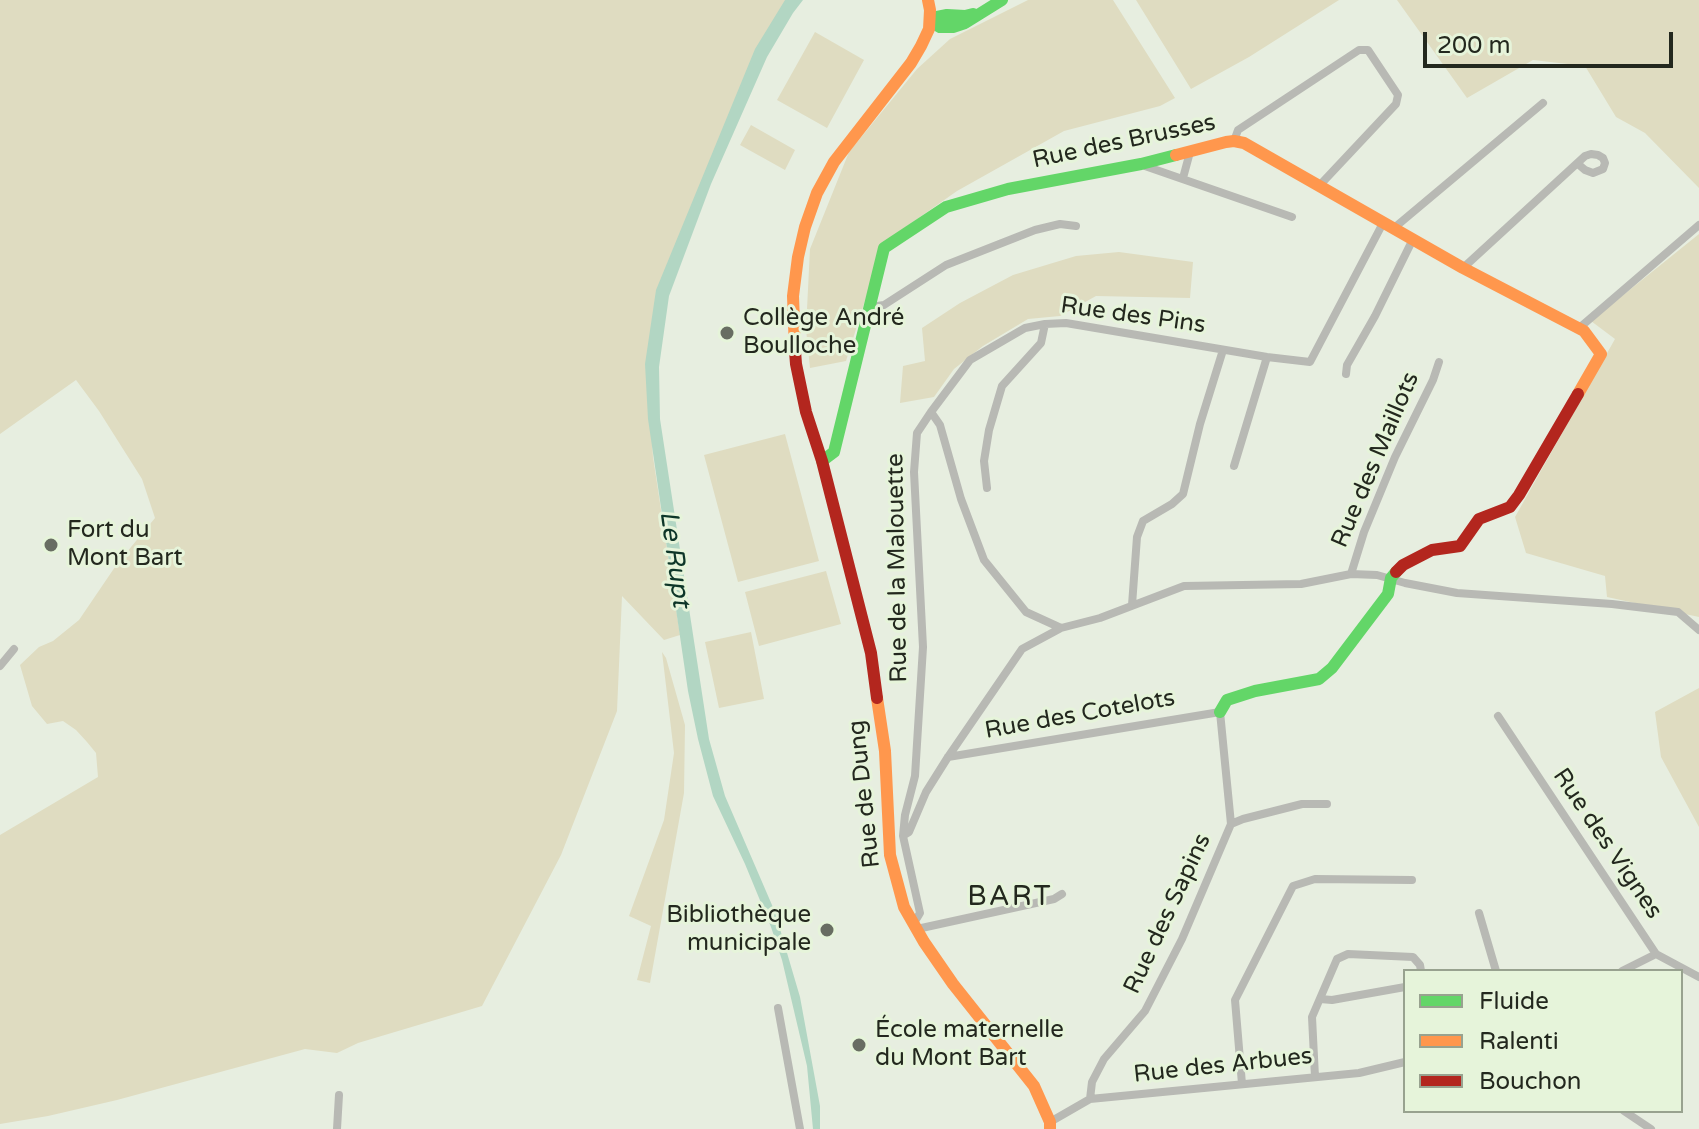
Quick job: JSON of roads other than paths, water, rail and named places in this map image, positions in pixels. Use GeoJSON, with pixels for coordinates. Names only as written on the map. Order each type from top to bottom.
{"type":"FeatureCollection","features":[{"type":"Feature","properties":{"kind":"street"},"geometry":{"type":"LineString","coordinates":[[928,0],[930,21],[947,15],[965,16],[1002,0]]}},
{"type":"Feature","properties":{"kind":"street","name":"Rue de Dung"},"geometry":{"type":"LineString","coordinates":[[930,21],[911,63],[834,162],[817,193],[798,257],[793,296],[796,364],[871,653],[885,751],[890,855],[904,907],[953,984],[1034,1086],[1050,1126]]}},
{"type":"Feature","properties":{"kind":"street"},"geometry":{"type":"LineString","coordinates":[[1234,141],[1238,130],[1359,50],[1368,50],[1398,95],[1396,104],[1319,186]]}},
{"type":"Feature","properties":{"kind":"street"},"geometry":{"type":"LineString","coordinates":[[1388,226],[1543,103]]}},
{"type":"Feature","properties":{"kind":"street","name":"Rue des Brusses"},"geometry":{"type":"LineString","coordinates":[[822,461],[834,452],[884,248],[946,207],[1008,189],[1141,164],[1234,141],[1244,143],[1463,268],[1584,331],[1601,354],[1510,507],[1479,519],[1460,546],[1432,550],[1403,565],[1391,578]]}},
{"type":"Feature","properties":{"kind":"street"},"geometry":{"type":"LineString","coordinates":[[1183,178],[1190,152]]}},
{"type":"Feature","properties":{"kind":"street"},"geometry":{"type":"LineString","coordinates":[[1141,164],[1292,217]]}},
{"type":"Feature","properties":{"kind":"street"},"geometry":{"type":"LineString","coordinates":[[1463,268],[1578,164]]}},
{"type":"Feature","properties":{"kind":"street"},"geometry":{"type":"LineString","coordinates":[[871,307],[884,305],[946,265],[1035,230],[1060,224],[1076,226]]}},
{"type":"Feature","properties":{"kind":"street"},"geometry":{"type":"LineString","coordinates":[[1578,329],[1699,225]]}},
{"type":"Feature","properties":{"kind":"street","name":"Rue des Pins"},"geometry":{"type":"LineString","coordinates":[[931,412],[970,360],[1025,328],[1045,324],[1066,323],[1310,362],[1388,226]]}},
{"type":"Feature","properties":{"kind":"street"},"geometry":{"type":"LineString","coordinates":[[1346,374],[1347,365],[1413,239]]}},
{"type":"Feature","properties":{"kind":"street"},"geometry":{"type":"LineString","coordinates":[[987,488],[984,461],[1002,386],[1041,343],[1045,324]]}},
{"type":"Feature","properties":{"kind":"street"},"geometry":{"type":"LineString","coordinates":[[1132,605],[1137,537],[1143,521],[1183,494],[1223,350]]}},
{"type":"Feature","properties":{"kind":"street"},"geometry":{"type":"LineString","coordinates":[[1234,466],[1267,357]]}},
{"type":"Feature","properties":{"kind":"street","name":"Rue des Maillots"},"geometry":{"type":"LineString","coordinates":[[1351,574],[1389,470],[1439,362]]}},
{"type":"Feature","properties":{"kind":"street"},"geometry":{"type":"LineString","coordinates":[[931,412],[940,425],[961,499],[984,560],[1026,612],[1061,628]]}},
{"type":"Feature","properties":{"kind":"street","name":"Rue de la Malouette"},"geometry":{"type":"LineString","coordinates":[[916,926],[920,913],[903,836],[915,776],[923,647],[914,472],[917,433],[931,412]]}},
{"type":"Feature","properties":{"kind":"street"},"geometry":{"type":"LineString","coordinates":[[903,836],[909,832],[926,792],[948,757],[1022,649],[1061,628],[1100,618],[1184,586],[1301,584],[1351,574],[1377,575],[1457,593],[1678,612],[1699,630]]}},
{"type":"Feature","properties":{"kind":"street"},"geometry":{"type":"LineString","coordinates":[[1220,712],[1227,700],[1255,691],[1319,679],[1332,668],[1388,594],[1391,578]]}},
{"type":"Feature","properties":{"kind":"street"},"geometry":{"type":"LineString","coordinates":[[0,666],[14,649]]}},
{"type":"Feature","properties":{"kind":"street","name":"Rue des Cotelots"},"geometry":{"type":"LineString","coordinates":[[948,757],[1220,712]]}},
{"type":"Feature","properties":{"kind":"street","name":"Rue des Sapins"},"geometry":{"type":"LineString","coordinates":[[1090,1099],[1092,1082],[1104,1059],[1145,1011],[1182,939],[1231,824],[1220,712]]}},
{"type":"Feature","properties":{"kind":"street","name":"Rue des Vignes"},"geometry":{"type":"LineString","coordinates":[[1498,716],[1656,954],[1699,977]]}},
{"type":"Feature","properties":{"kind":"street","name":"Rue des Sapins"},"geometry":{"type":"LineString","coordinates":[[1231,824],[1302,804],[1327,804]]}},
{"type":"Feature","properties":{"kind":"street"},"geometry":{"type":"LineString","coordinates":[[1242,1084],[1235,1000],[1293,886],[1315,879],[1412,880]]}},
{"type":"Feature","properties":{"kind":"street"},"geometry":{"type":"LineString","coordinates":[[916,926],[1054,899],[1062,894]]}},
{"type":"Feature","properties":{"kind":"street"},"geometry":{"type":"LineString","coordinates":[[1479,913],[1495,969]]}},
{"type":"Feature","properties":{"kind":"street"},"geometry":{"type":"LineString","coordinates":[[1315,1077],[1312,1017],[1337,959],[1348,954],[1413,957],[1421,969]]}},
{"type":"Feature","properties":{"kind":"street"},"geometry":{"type":"LineString","coordinates":[[1626,969],[1656,954]]}},
{"type":"Feature","properties":{"kind":"street"},"geometry":{"type":"LineString","coordinates":[[1320,999],[1332,1000],[1403,987]]}},
{"type":"Feature","properties":{"kind":"street"},"geometry":{"type":"LineString","coordinates":[[778,1008],[800,1129]]}},
{"type":"Feature","properties":{"kind":"street","name":"Rue des Arbues"},"geometry":{"type":"LineString","coordinates":[[1050,1126],[1090,1099],[1359,1073],[1403,1062]]}},
{"type":"Feature","properties":{"kind":"street"},"geometry":{"type":"LineString","coordinates":[[337,1129],[339,1095]]}},
{"type":"Feature","properties":{"kind":"street"},"geometry":{"type":"LineString","coordinates":[[1627,1113],[1651,1129]]}},
{"type":"Feature","properties":{"kind":"water","name":"Le Rupt"},"geometry":{"type":"Polygon","coordinates":[[[785,0],[803,0],[767,57],[711,184],[669,296],[659,367],[660,419],[709,739],[725,796],[775,912],[800,997],[820,1106],[820,1129],[813,1129],[807,1066],[782,960],[745,864],[713,796],[698,739],[688,691],[648,419],[645,364],[656,290],[755,49],[785,0]]]}},
{"type":"Feature","properties":{"kind":"place","name":"Collège André Boulloche"},"geometry":{"type":"Point","coordinates":[727,333]}},
{"type":"Feature","properties":{"kind":"place","name":"Fort du Mont Bart"},"geometry":{"type":"Point","coordinates":[51,545]}},
{"type":"Feature","properties":{"kind":"place","name":"Bibliothèque municipale"},"geometry":{"type":"Point","coordinates":[827,930]}},
{"type":"Feature","properties":{"kind":"place","name":"École maternelle du Mont Bart"},"geometry":{"type":"Point","coordinates":[859,1045]}},
{"type":"Feature","properties":{"kind":"district","name":"BART"},"geometry":{"type":"Point","coordinates":[1010,898]}}]}
